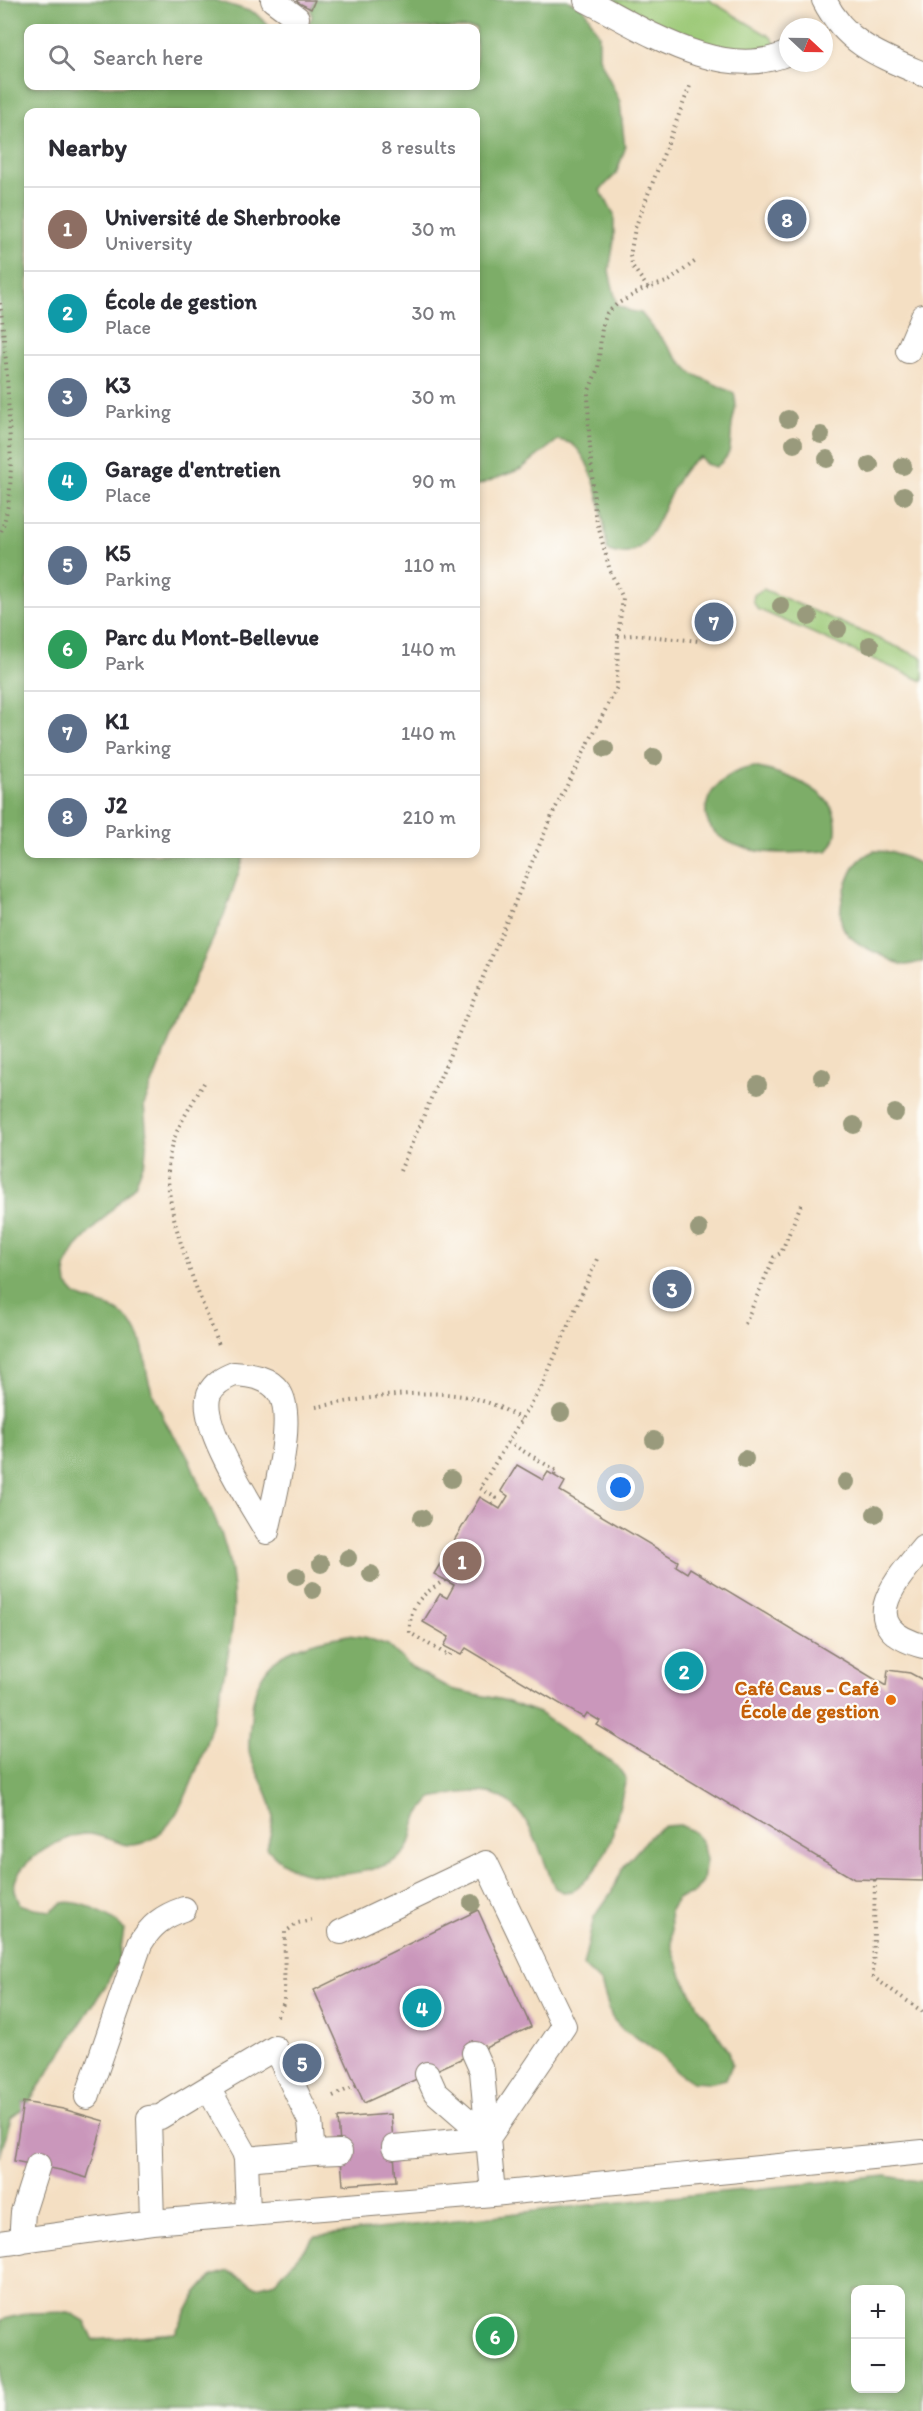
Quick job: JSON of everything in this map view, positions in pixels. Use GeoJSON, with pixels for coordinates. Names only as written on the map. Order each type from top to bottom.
{"type":"FeatureCollection","features":[{"type":"Feature","properties":{"kind":"lane"},"geometry":{"type":"LineString","coordinates":[[273,0],[297,18]]}},
{"type":"Feature","properties":{"kind":"lane"},"geometry":{"type":"LineString","coordinates":[[586,0],[658,38],[701,55],[752,61],[779,56]]}},
{"type":"Feature","properties":{"kind":"lane"},"geometry":{"type":"LineString","coordinates":[[827,14],[863,46],[923,74]]}},
{"type":"Feature","properties":{"kind":"lane"},"geometry":{"type":"LineString","coordinates":[[908,351],[923,316]]}},
{"type":"Feature","properties":{"kind":"lane"},"geometry":{"type":"LineString","coordinates":[[234,1374],[261,1378],[271,1385],[279,1391],[286,1412],[284,1446],[267,1532],[227,1462],[211,1423],[207,1406],[209,1394],[214,1385],[234,1374]]}},
{"type":"Feature","properties":{"kind":"lane"},"geometry":{"type":"LineString","coordinates":[[923,1548],[888,1593],[885,1610],[896,1634],[923,1646]]}},
{"type":"Feature","properties":{"kind":"lane"},"geometry":{"type":"LineString","coordinates":[[341,1932],[486,1863],[564,2026],[488,2138]]}},
{"type":"Feature","properties":{"kind":"lane"},"geometry":{"type":"LineString","coordinates":[[87,2097],[140,1944],[159,1919],[184,1909]]}},
{"type":"Feature","properties":{"kind":"lane"},"geometry":{"type":"LineString","coordinates":[[152,2222],[149,2118],[160,2117],[275,2048],[310,2121],[313,2153]]}},
{"type":"Feature","properties":{"kind":"lane"},"geometry":{"type":"LineString","coordinates":[[474,2053],[482,2071],[493,2194]]}},
{"type":"Feature","properties":{"kind":"lane"},"geometry":{"type":"LineString","coordinates":[[427,2074],[435,2092],[488,2138]]}},
{"type":"Feature","properties":{"kind":"lane"},"geometry":{"type":"LineString","coordinates":[[208,2088],[246,2159],[248,2213]]}},
{"type":"Feature","properties":{"kind":"lane"},"geometry":{"type":"LineString","coordinates":[[394,2147],[488,2138]]}},
{"type":"Feature","properties":{"kind":"lane"},"geometry":{"type":"LineString","coordinates":[[246,2159],[340,2152]]}},
{"type":"Feature","properties":{"kind":"lane"},"geometry":{"type":"LineString","coordinates":[[10,2242],[152,2222],[493,2194],[923,2152]]}},
{"type":"Feature","properties":{"kind":"lane"},"geometry":{"type":"LineString","coordinates":[[10,2242],[23,2212],[38,2165]]}},
{"type":"Feature","properties":{"kind":"path"},"geometry":{"type":"LineString","coordinates":[[648,288],[633,267],[630,256],[635,228],[701,55]]}},
{"type":"Feature","properties":{"kind":"path"},"geometry":{"type":"LineString","coordinates":[[400,1171],[554,811],[617,687],[618,636],[623,598],[610,571],[595,514],[588,393],[598,368],[602,327],[608,314],[617,304],[669,280],[697,260]]}},
{"type":"Feature","properties":{"kind":"path"},"geometry":{"type":"LineString","coordinates":[[0,303],[10,443],[8,505],[0,534]]}},
{"type":"Feature","properties":{"kind":"path"},"geometry":{"type":"LineString","coordinates":[[618,636],[636,635],[699,641]]}},
{"type":"Feature","properties":{"kind":"path"},"geometry":{"type":"LineString","coordinates":[[204,1083],[175,1137],[169,1159],[169,1187],[177,1225],[204,1307],[223,1354],[234,1374]]}},
{"type":"Feature","properties":{"kind":"path"},"geometry":{"type":"LineString","coordinates":[[745,1324],[774,1257],[781,1253],[802,1202]]}},
{"type":"Feature","properties":{"kind":"path"},"geometry":{"type":"LineString","coordinates":[[492,1504],[496,1498],[480,1488],[546,1379],[597,1259]]}},
{"type":"Feature","properties":{"kind":"path"},"geometry":{"type":"LineString","coordinates":[[286,1412],[409,1394],[432,1393],[483,1400],[521,1419]]}},
{"type":"Feature","properties":{"kind":"path"},"geometry":{"type":"LineString","coordinates":[[508,1442],[557,1471],[554,1475]]}},
{"type":"Feature","properties":{"kind":"path"},"geometry":{"type":"LineString","coordinates":[[445,1580],[422,1594],[409,1618],[410,1633],[449,1656],[452,1650]]}},
{"type":"Feature","properties":{"kind":"path"},"geometry":{"type":"LineString","coordinates":[[875,1880],[873,1977],[923,2012]]}},
{"type":"Feature","properties":{"kind":"path"},"geometry":{"type":"LineString","coordinates":[[284,2002],[285,1932],[298,1923],[312,1920]]}},
{"type":"Feature","properties":{"kind":"path"},"geometry":{"type":"LineString","coordinates":[[350,2088],[357,2085]]}},
{"type":"Feature","properties":{"kind":"green space"},"geometry":{"type":"Polygon","coordinates":[[[0,0],[215,0],[255,13],[267,24],[24,24],[24,90],[480,90],[480,24],[308,24],[315,0],[567,0],[584,8],[599,35],[599,57],[620,102],[625,149],[616,174],[600,190],[614,214],[614,241],[609,271],[617,305],[641,313],[693,374],[734,393],[736,403],[729,453],[716,467],[706,464],[700,457],[687,467],[650,535],[639,548],[625,554],[607,550],[604,524],[593,478],[580,452],[572,444],[558,440],[521,469],[480,484],[480,108],[24,108],[24,858],[244,858],[225,913],[186,998],[144,1105],[147,1137],[145,1160],[135,1185],[76,1247],[65,1268],[67,1285],[76,1295],[113,1308],[125,1317],[139,1336],[147,1376],[154,1396],[167,1425],[189,1459],[216,1521],[224,1542],[233,1585],[233,1618],[225,1671],[206,1743],[190,1787],[173,1818],[159,1834],[146,1842],[132,1845],[87,1834],[67,1838],[45,1849],[19,1873],[15,1887],[20,1904],[51,1911],[58,1905],[70,1902],[87,1906],[113,1920],[124,1930],[119,1960],[106,1985],[29,2102],[23,2102],[23,2109],[11,2118],[0,2156],[0,0]]]}},
{"type":"Feature","properties":{"kind":"green space"},"geometry":{"type":"Polygon","coordinates":[[[603,0],[709,0],[771,37],[775,43],[760,49],[739,51],[701,47],[603,0]]]}},
{"type":"Feature","properties":{"kind":"green space"},"geometry":{"type":"Polygon","coordinates":[[[763,589],[923,658],[923,681],[757,609],[753,601],[754,595],[763,589]]]}},
{"type":"Feature","properties":{"kind":"green space"},"geometry":{"type":"Polygon","coordinates":[[[754,767],[793,778],[818,792],[827,802],[834,812],[836,829],[833,842],[827,851],[766,852],[742,847],[716,834],[708,823],[706,811],[708,799],[715,788],[726,778],[754,767]]]}},
{"type":"Feature","properties":{"kind":"green space"},"geometry":{"type":"Polygon","coordinates":[[[874,851],[893,852],[923,865],[923,962],[905,965],[895,962],[856,942],[844,929],[840,911],[848,880],[859,861],[874,851]]]}},
{"type":"Feature","properties":{"kind":"green space"},"geometry":{"type":"Polygon","coordinates":[[[348,1635],[364,1637],[388,1645],[412,1668],[451,1689],[503,1700],[539,1713],[618,1767],[626,1779],[611,1841],[600,1863],[588,1878],[573,1891],[563,1892],[555,1888],[524,1818],[514,1806],[502,1798],[481,1792],[432,1798],[418,1817],[406,1851],[398,1858],[373,1869],[329,1875],[299,1872],[279,1860],[267,1848],[273,1816],[272,1808],[250,1756],[249,1747],[254,1697],[260,1680],[269,1666],[280,1656],[310,1643],[348,1635]]]}},
{"type":"Feature","properties":{"kind":"green space"},"geometry":{"type":"Polygon","coordinates":[[[680,1825],[693,1831],[702,1842],[706,1859],[703,1881],[693,1894],[677,1899],[670,1910],[672,1946],[682,1976],[699,2007],[729,2051],[732,2065],[726,2079],[708,2083],[692,2082],[677,2072],[662,2056],[623,2030],[612,2018],[601,1983],[583,1966],[594,1917],[611,1893],[624,1866],[652,1834],[665,1826],[680,1825]]]}},
{"type":"Feature","properties":{"kind":"green space"},"geometry":{"type":"Polygon","coordinates":[[[886,2176],[923,2182],[923,2411],[0,2411],[0,2320],[29,2313],[69,2312],[85,2321],[94,2340],[175,2333],[197,2293],[212,2276],[229,2271],[257,2287],[275,2282],[316,2236],[570,2207],[886,2176]]]}},
{"type":"Feature","properties":{"kind":"building"},"geometry":{"type":"Polygon","coordinates":[[[298,0],[315,0],[311,9],[297,2],[298,0]]]}},
{"type":"Feature","properties":{"kind":"building"},"geometry":{"type":"Polygon","coordinates":[[[517,1465],[543,1480],[548,1472],[565,1482],[560,1491],[678,1561],[676,1566],[687,1573],[690,1568],[886,1686],[888,1670],[910,1673],[923,1680],[923,1881],[854,1879],[597,1725],[600,1721],[587,1713],[584,1718],[466,1648],[461,1655],[444,1646],[449,1637],[423,1622],[440,1594],[447,1598],[454,1585],[434,1574],[480,1497],[500,1509],[508,1496],[501,1491],[517,1465]]]}},
{"type":"Feature","properties":{"kind":"building"},"geometry":{"type":"Polygon","coordinates":[[[478,1910],[531,2027],[364,2103],[314,1990],[478,1910]]]}},
{"type":"Feature","properties":{"kind":"building"},"geometry":{"type":"Polygon","coordinates":[[[23,2102],[63,2109],[104,2121],[87,2178],[14,2161],[23,2102]]]}},
{"type":"Feature","properties":{"kind":"building"},"geometry":{"type":"Polygon","coordinates":[[[391,2114],[396,2181],[343,2185],[338,2118],[391,2114]]]}},
{"type":"Feature","properties":{"kind":"place","name":"J2"},"geometry":{"type":"Point","coordinates":[787,219]}},
{"type":"Feature","properties":{"kind":"place","name":"K1"},"geometry":{"type":"Point","coordinates":[714,622]}},
{"type":"Feature","properties":{"kind":"place","name":"K3"},"geometry":{"type":"Point","coordinates":[672,1289]}},
{"type":"Feature","properties":{"kind":"place","name":"Université de Sherbrooke"},"geometry":{"type":"Point","coordinates":[462,1561]}},
{"type":"Feature","properties":{"kind":"place","name":"École de gestion"},"geometry":{"type":"Point","coordinates":[684,1671]}},
{"type":"Feature","properties":{"kind":"place","name":"Café Caus - Café École de gestion"},"geometry":{"type":"Point","coordinates":[891,1700]}},
{"type":"Feature","properties":{"kind":"place","name":"Garage d'entretien"},"geometry":{"type":"Point","coordinates":[422,2008]}},
{"type":"Feature","properties":{"kind":"place","name":"K5"},"geometry":{"type":"Point","coordinates":[302,2063]}},
{"type":"Feature","properties":{"kind":"place","name":"Parc du Mont-Bellevue"},"geometry":{"type":"Point","coordinates":[495,2336]}}]}
